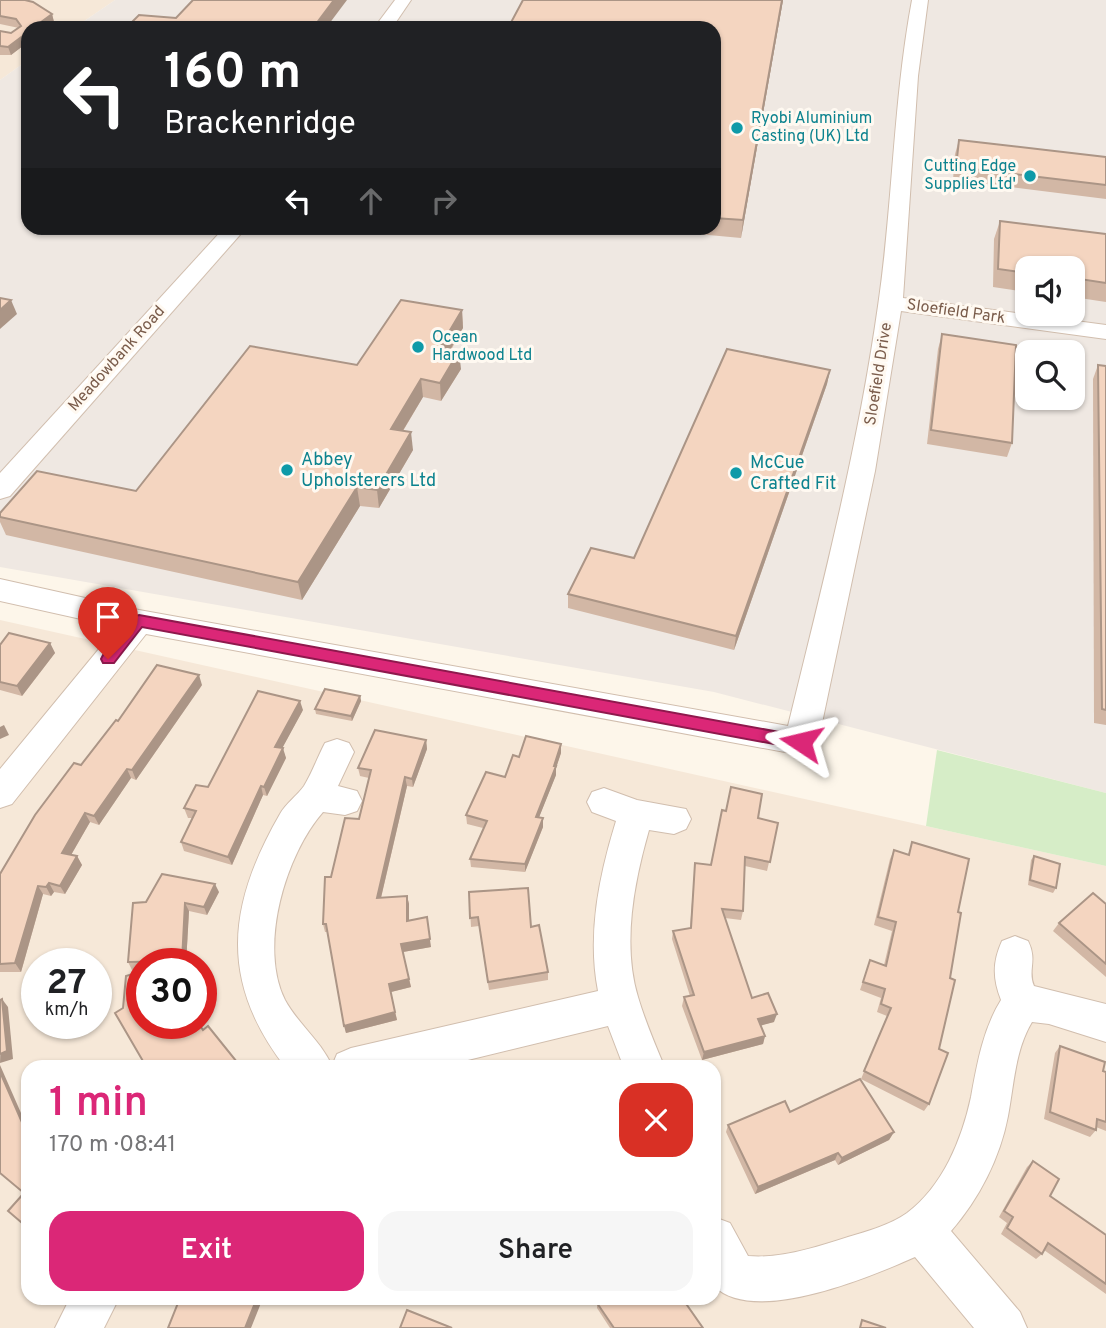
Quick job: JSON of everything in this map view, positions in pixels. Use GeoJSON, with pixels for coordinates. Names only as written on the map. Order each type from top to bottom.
{"type":"FeatureCollection","features":[{"type":"Feature","properties":{"kind":"street"},"geometry":{"type":"LineString","coordinates":[[388,21],[402,0]]}},
{"type":"Feature","properties":{"kind":"street","name":"Sloefield Drive"},"geometry":{"type":"LineString","coordinates":[[139,621],[801,742],[861,480],[890,303],[903,140],[920,0]]}},
{"type":"Feature","properties":{"kind":"street","name":"Meadowbank Road"},"geometry":{"type":"LineString","coordinates":[[0,490],[229,235]]}},
{"type":"Feature","properties":{"kind":"street","name":"Sloefield Park"},"geometry":{"type":"LineString","coordinates":[[890,303],[1106,332]]}},
{"type":"Feature","properties":{"kind":"street"},"geometry":{"type":"LineString","coordinates":[[0,590],[139,621],[0,794]]}},
{"type":"Feature","properties":{"kind":"street"},"geometry":{"type":"LineString","coordinates":[[307,1060],[279,1026],[268,1006],[258,971],[257,929],[259,909],[270,872],[293,822],[331,798],[337,752]]}},
{"type":"Feature","properties":{"kind":"street"},"geometry":{"type":"LineString","coordinates":[[642,1060],[621,1004],[614,963],[620,808],[674,820]]}},
{"type":"Feature","properties":{"kind":"street"},"geometry":{"type":"LineString","coordinates":[[1015,953],[1012,979],[1022,1003]]}},
{"type":"Feature","properties":{"kind":"street"},"geometry":{"type":"LineString","coordinates":[[1022,1003],[1049,1006],[1106,1023]]}},
{"type":"Feature","properties":{"kind":"street"},"geometry":{"type":"LineString","coordinates":[[721,1254],[728,1268],[740,1278],[761,1280],[790,1276],[885,1248],[921,1230],[943,1207],[974,1158],[992,1103],[1006,1032],[1022,1003]]}},
{"type":"Feature","properties":{"kind":"street"},"geometry":{"type":"LineString","coordinates":[[385,1060],[621,1004]]}},
{"type":"Feature","properties":{"kind":"street"},"geometry":{"type":"LineString","coordinates":[[921,1230],[1004,1328]]}},
{"type":"Feature","properties":{"kind":"street"},"geometry":{"type":"LineString","coordinates":[[78,1328],[92,1305]]}},
{"type":"Feature","properties":{"kind":"shaded area"},"geometry":{"type":"Polygon","coordinates":[[[0,0],[115,0],[84,21],[21,21],[21,65],[0,80],[0,0]]]}},
{"type":"Feature","properties":{"kind":"shaded area"},"geometry":{"type":"Polygon","coordinates":[[[115,0],[1106,0],[1106,793],[714,692],[0,567],[0,80],[21,65],[21,235],[721,235],[721,21],[84,21],[115,0]]]}},
{"type":"Feature","properties":{"kind":"shaded area"},"geometry":{"type":"Polygon","coordinates":[[[0,620],[1106,866],[1106,1328],[0,1328],[0,620]]]}},
{"type":"Feature","properties":{"kind":"green space"},"geometry":{"type":"Polygon","coordinates":[[[937,750],[1106,793],[1106,866],[926,826],[937,750]]]}},
{"type":"Feature","properties":{"kind":"building"},"geometry":{"type":"Polygon","coordinates":[[[0,0],[33,2],[52,14],[42,21],[21,21],[21,26],[16,19],[0,16],[0,0]]]}},
{"type":"Feature","properties":{"kind":"building"},"geometry":{"type":"Polygon","coordinates":[[[193,0],[334,0],[318,21],[133,21],[139,15],[176,18],[193,0]]]}},
{"type":"Feature","properties":{"kind":"building","name":"Ryobi Aluminium Casting (UK) Ltd"},"geometry":{"type":"Polygon","coordinates":[[[523,0],[782,0],[743,220],[721,218],[721,21],[512,21],[523,0]]]}},
{"type":"Feature","properties":{"kind":"building"},"geometry":{"type":"Polygon","coordinates":[[[21,26],[21,37],[8,47],[0,46],[0,31],[11,33],[21,26]]]}},
{"type":"Feature","properties":{"kind":"building"},"geometry":{"type":"Polygon","coordinates":[[[959,140],[1106,157],[1106,185],[956,167],[959,140]]]}},
{"type":"Feature","properties":{"kind":"building"},"geometry":{"type":"Polygon","coordinates":[[[1000,221],[1106,234],[1106,283],[1085,280],[1085,256],[1015,256],[1015,271],[998,269],[1000,221]]]}},
{"type":"Feature","properties":{"kind":"building"},"geometry":{"type":"Polygon","coordinates":[[[0,298],[11,300],[0,310],[0,298]]]}},
{"type":"Feature","properties":{"kind":"building","name":"Abbey Upholsterers Ltd"},"geometry":{"type":"Polygon","coordinates":[[[401,300],[462,310],[440,347],[459,351],[440,383],[421,379],[391,429],[411,432],[377,490],[357,487],[298,582],[0,517],[0,513],[37,471],[136,491],[250,346],[357,365],[401,300]]]}},
{"type":"Feature","properties":{"kind":"building"},"geometry":{"type":"Polygon","coordinates":[[[942,334],[1015,345],[1012,443],[931,430],[942,334]]]}},
{"type":"Feature","properties":{"kind":"building","name":"McCue Crafted Fit"},"geometry":{"type":"Polygon","coordinates":[[[727,349],[830,370],[736,636],[568,594],[591,548],[634,558],[727,349]]]}},
{"type":"Feature","properties":{"kind":"building"},"geometry":{"type":"Polygon","coordinates":[[[1098,365],[1106,366],[1106,710],[1102,709],[1098,365]]]}},
{"type":"Feature","properties":{"kind":"building"},"geometry":{"type":"Polygon","coordinates":[[[9,633],[50,643],[17,686],[0,682],[0,645],[9,633]]]}},
{"type":"Feature","properties":{"kind":"building"},"geometry":{"type":"Polygon","coordinates":[[[157,665],[199,675],[132,770],[127,769],[94,816],[85,813],[62,853],[77,856],[60,886],[49,883],[46,887],[38,886],[15,963],[0,964],[0,874],[35,815],[74,763],[81,765],[116,720],[118,721],[157,665]]]}},
{"type":"Feature","properties":{"kind":"building"},"geometry":{"type":"Polygon","coordinates":[[[325,689],[360,696],[351,716],[315,709],[325,689]]]}},
{"type":"Feature","properties":{"kind":"building"},"geometry":{"type":"Polygon","coordinates":[[[258,691],[300,701],[275,747],[283,748],[264,787],[261,786],[228,857],[181,842],[196,811],[184,808],[196,785],[208,787],[258,691]]]}},
{"type":"Feature","properties":{"kind":"building"},"geometry":{"type":"Polygon","coordinates":[[[375,730],[426,740],[412,779],[405,777],[377,898],[407,896],[407,921],[427,917],[430,939],[401,944],[409,979],[389,984],[395,1012],[344,1026],[326,924],[323,924],[325,877],[331,877],[345,818],[359,819],[371,770],[358,768],[375,730]]]}},
{"type":"Feature","properties":{"kind":"building"},"geometry":{"type":"Polygon","coordinates":[[[526,736],[561,744],[556,766],[536,817],[543,818],[525,864],[470,859],[487,821],[466,815],[486,772],[505,777],[513,755],[519,757],[526,736]]]}},
{"type":"Feature","properties":{"kind":"building"},"geometry":{"type":"Polygon","coordinates":[[[731,787],[762,794],[758,818],[778,823],[770,862],[745,857],[743,911],[722,909],[752,998],[768,993],[777,1014],[758,1019],[765,1036],[704,1052],[684,997],[694,995],[673,931],[691,928],[695,863],[711,865],[722,810],[726,811],[731,787]]]}},
{"type":"Feature","properties":{"kind":"building"},"geometry":{"type":"Polygon","coordinates":[[[912,842],[969,859],[958,912],[961,913],[950,978],[955,980],[939,1049],[948,1053],[929,1104],[864,1071],[891,1008],[881,1004],[885,989],[863,982],[870,960],[886,966],[896,922],[878,917],[894,850],[909,855],[912,842]]]}},
{"type":"Feature","properties":{"kind":"building"},"geometry":{"type":"Polygon","coordinates":[[[1034,856],[1060,864],[1056,888],[1030,880],[1034,856]]]}},
{"type":"Feature","properties":{"kind":"building"},"geometry":{"type":"Polygon","coordinates":[[[162,874],[215,884],[204,907],[185,903],[183,948],[129,948],[133,903],[146,902],[162,874]]]}},
{"type":"Feature","properties":{"kind":"building"},"geometry":{"type":"Polygon","coordinates":[[[528,888],[531,927],[539,925],[548,972],[488,982],[478,917],[470,918],[469,892],[528,888]]]}},
{"type":"Feature","properties":{"kind":"building"},"geometry":{"type":"Polygon","coordinates":[[[1093,893],[1106,904],[1106,964],[1059,923],[1093,893]]]}},
{"type":"Feature","properties":{"kind":"building"},"geometry":{"type":"Polygon","coordinates":[[[126,976],[126,1032],[115,1013],[123,1008],[126,976]]]}},
{"type":"Feature","properties":{"kind":"building"},"geometry":{"type":"Polygon","coordinates":[[[2,999],[7,1051],[0,1054],[0,1000],[2,999]]]}},
{"type":"Feature","properties":{"kind":"building"},"geometry":{"type":"Polygon","coordinates":[[[217,1037],[235,1060],[142,1060],[130,1039],[217,1037]]]}},
{"type":"Feature","properties":{"kind":"building"},"geometry":{"type":"Polygon","coordinates":[[[1060,1046],[1105,1062],[1103,1071],[1106,1072],[1106,1122],[1097,1119],[1096,1130],[1050,1112],[1060,1046]]]}},
{"type":"Feature","properties":{"kind":"building"},"geometry":{"type":"Polygon","coordinates":[[[0,1072],[21,1120],[21,1190],[0,1173],[0,1072]]]}},
{"type":"Feature","properties":{"kind":"building"},"geometry":{"type":"Polygon","coordinates":[[[860,1079],[894,1132],[842,1158],[838,1153],[758,1187],[728,1125],[785,1101],[790,1112],[860,1079]]]}},
{"type":"Feature","properties":{"kind":"building"},"geometry":{"type":"Polygon","coordinates":[[[1033,1161],[1059,1179],[1050,1196],[1106,1235],[1106,1284],[1048,1243],[1042,1254],[1007,1228],[1013,1217],[1004,1211],[1033,1161]]]}},
{"type":"Feature","properties":{"kind":"building"},"geometry":{"type":"Polygon","coordinates":[[[21,1196],[21,1222],[8,1211],[21,1196]]]}},
{"type":"Feature","properties":{"kind":"building"},"geometry":{"type":"Polygon","coordinates":[[[177,1305],[254,1305],[245,1328],[168,1328],[177,1305]]]}},
{"type":"Feature","properties":{"kind":"building"},"geometry":{"type":"Polygon","coordinates":[[[598,1305],[687,1305],[703,1328],[614,1328],[598,1305]]]}},
{"type":"Feature","properties":{"kind":"building"},"geometry":{"type":"Polygon","coordinates":[[[407,1310],[452,1328],[400,1328],[407,1310]]]}},
{"type":"Feature","properties":{"kind":"building"},"geometry":{"type":"Polygon","coordinates":[[[862,1320],[886,1328],[860,1328],[862,1320]]]}},
{"type":"Feature","properties":{"kind":"place","name":"Ryobi Aluminium Casting (UK) Ltd"},"geometry":{"type":"Point","coordinates":[737,128]}},
{"type":"Feature","properties":{"kind":"place","name":"Cutting Edge Supplies Ltd'"},"geometry":{"type":"Point","coordinates":[1030,176]}},
{"type":"Feature","properties":{"kind":"place","name":"Ocean Hardwood Ltd"},"geometry":{"type":"Point","coordinates":[418,347]}},
{"type":"Feature","properties":{"kind":"place","name":"Abbey Upholsterers Ltd"},"geometry":{"type":"Point","coordinates":[287,470]}},
{"type":"Feature","properties":{"kind":"place","name":"McCue Crafted Fit"},"geometry":{"type":"Point","coordinates":[736,473]}},
{"type":"Feature","properties":{"kind":"route"},"geometry":{"type":"LineString","coordinates":[[108,659],[139,621],[801,742]]}}]}
